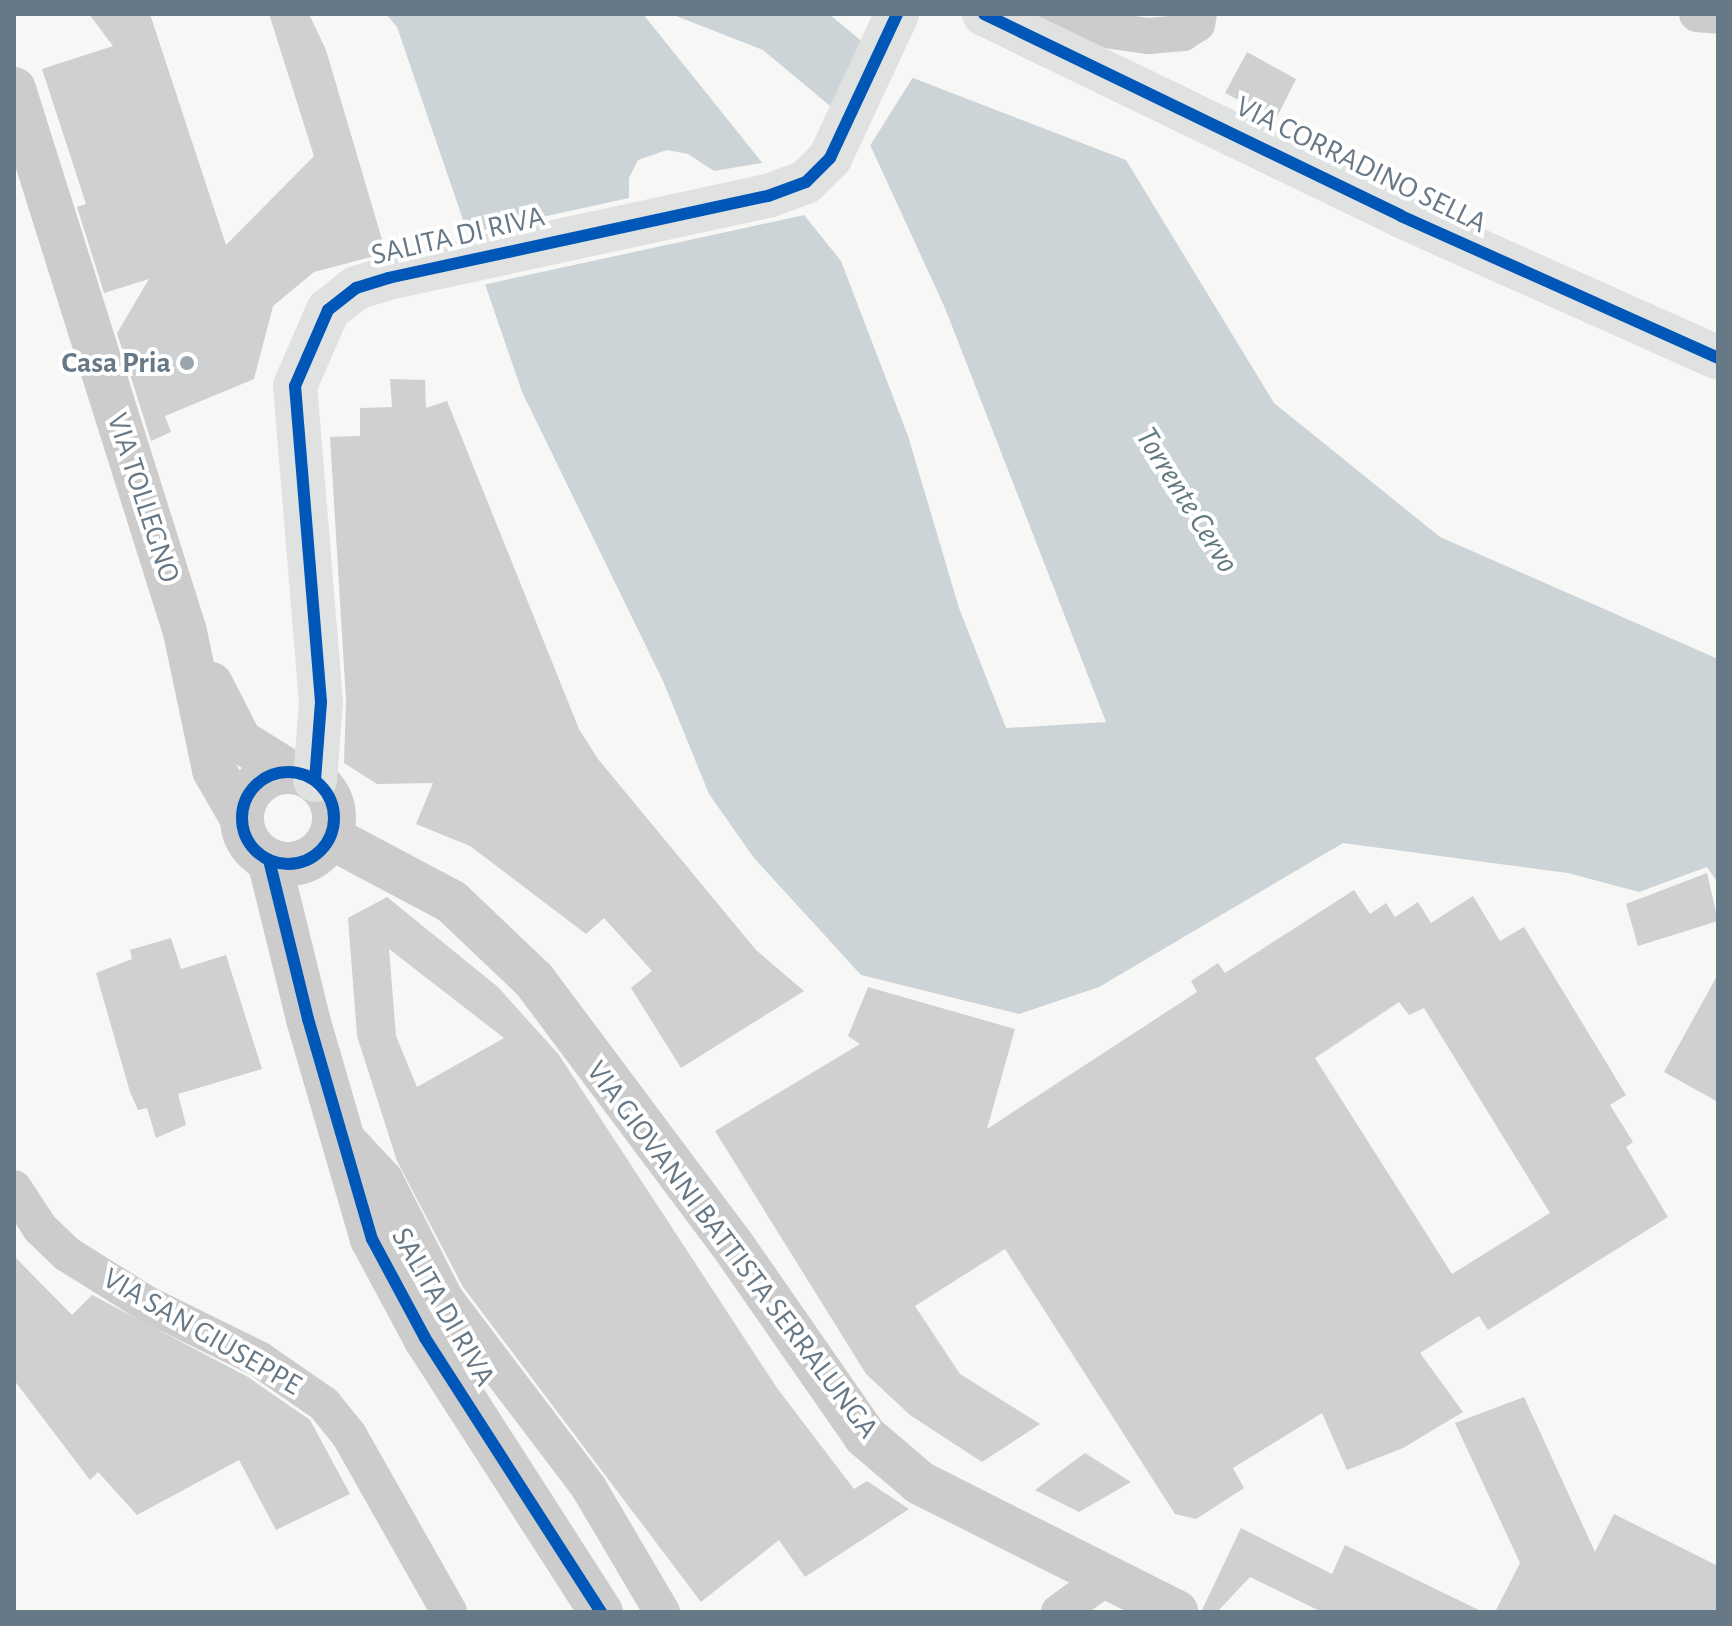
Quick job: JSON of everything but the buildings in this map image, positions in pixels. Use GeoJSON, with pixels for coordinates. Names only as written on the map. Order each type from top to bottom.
{"type":"FeatureCollection","features":[{"type":"Feature","properties":{"kind":"main road","name":"VIA CORRADINO SELLA"},"geometry":{"type":"LineString","coordinates":[[984,14],[1401,216],[1718,358]]}},
{"type":"Feature","properties":{"kind":"main road","name":"SALITA DI RIVA"},"geometry":{"type":"LineString","coordinates":[[302,776],[321,702],[295,386],[328,310],[356,288],[388,278],[768,196],[806,182],[830,158],[896,16]]}},
{"type":"Feature","properties":{"kind":"street"},"geometry":{"type":"LineString","coordinates":[[1001,14],[1079,30],[1149,36],[1183,33],[1197,24],[1199,14]]}},
{"type":"Feature","properties":{"kind":"street"},"geometry":{"type":"LineString","coordinates":[[1697,14],[1718,16]]}},
{"type":"Feature","properties":{"kind":"street","name":"VIA TOLLEGNO"},"geometry":{"type":"LineString","coordinates":[[14,89],[185,632],[214,770],[241,817]]}},
{"type":"Feature","properties":{"kind":"street","name":"VIA TOLLEGNO"},"geometry":{"type":"LineString","coordinates":[[185,632],[240,741],[302,776]]}},
{"type":"Feature","properties":{"kind":"street"},"geometry":{"type":"LineString","coordinates":[[302,776],[333,806],[330,837],[311,858],[283,864],[269,860],[248,843],[241,817],[245,802],[262,779],[302,776]]}},
{"type":"Feature","properties":{"kind":"street","name":"VIA GIOVANNI BATTISTA SERRALUNGA"},"geometry":{"type":"LineString","coordinates":[[330,837],[452,902],[534,980],[731,1243],[865,1436],[920,1483],[1176,1612]]}},
{"type":"Feature","properties":{"kind":"street","name":"SALITA DI RIVA"},"geometry":{"type":"LineString","coordinates":[[269,860],[372,1239],[425,1338],[601,1612]]}},
{"type":"Feature","properties":{"kind":"street","name":"SALITA DI RIVA"},"geometry":{"type":"LineString","coordinates":[[343,1134],[385,1179],[445,1298],[589,1488],[662,1612]]}},
{"type":"Feature","properties":{"kind":"street","name":"VIA SAN GIUSEPPE"},"geometry":{"type":"LineString","coordinates":[[14,1188],[40,1228],[67,1254],[147,1304],[259,1359],[324,1404],[349,1435],[449,1612]]}},
{"type":"Feature","properties":{"kind":"street"},"geometry":{"type":"LineString","coordinates":[[1059,1612],[1107,1577]]}},
{"type":"Feature","properties":{"kind":"water","name":"Torrente Cervo"},"geometry":{"type":"Polygon","coordinates":[[[386,14],[643,14],[841,261],[908,436],[959,608],[1006,728],[1106,722],[945,308],[866,136],[763,50],[671,14],[829,14],[900,73],[1126,160],[1274,403],[1440,537],[1718,659],[1718,883],[1707,867],[1639,892],[1568,873],[1343,843],[1099,987],[1019,1014],[861,975],[754,858],[709,794],[663,681],[522,392],[397,27],[386,14]]]}},
{"type":"Feature","properties":{"kind":"pier"},"geometry":{"type":"Polygon","coordinates":[[[878,50],[915,74],[868,149],[863,139],[878,50]]]}},
{"type":"Feature","properties":{"kind":"pier"},"geometry":{"type":"Polygon","coordinates":[[[667,150],[688,154],[714,171],[767,162],[809,214],[482,285],[465,234],[629,198],[629,178],[638,160],[667,150]]]}},
{"type":"Feature","properties":{"kind":"cycle path"},"geometry":{"type":"LineString","coordinates":[[315,780],[321,702],[295,386],[328,310],[356,288],[388,278],[768,196],[806,182],[830,158],[897,14]]}},
{"type":"Feature","properties":{"kind":"cycle path"},"geometry":{"type":"LineString","coordinates":[[984,14],[1401,216],[1718,358]]}},
{"type":"Feature","properties":{"kind":"cycle path"},"geometry":{"type":"LineString","coordinates":[[288,772],[306,775],[321,785],[331,800],[334,818],[331,836],[321,851],[306,861],[288,864],[270,861],[255,851],[245,836],[242,818],[245,800],[255,785],[270,775],[288,772]]}},
{"type":"Feature","properties":{"kind":"cycle path"},"geometry":{"type":"LineString","coordinates":[[269,860],[308,1019],[372,1239],[425,1338],[601,1612]]}},
{"type":"Feature","properties":{"kind":"place","name":"Casa Pria"},"geometry":{"type":"Point","coordinates":[187,363]}}]}
